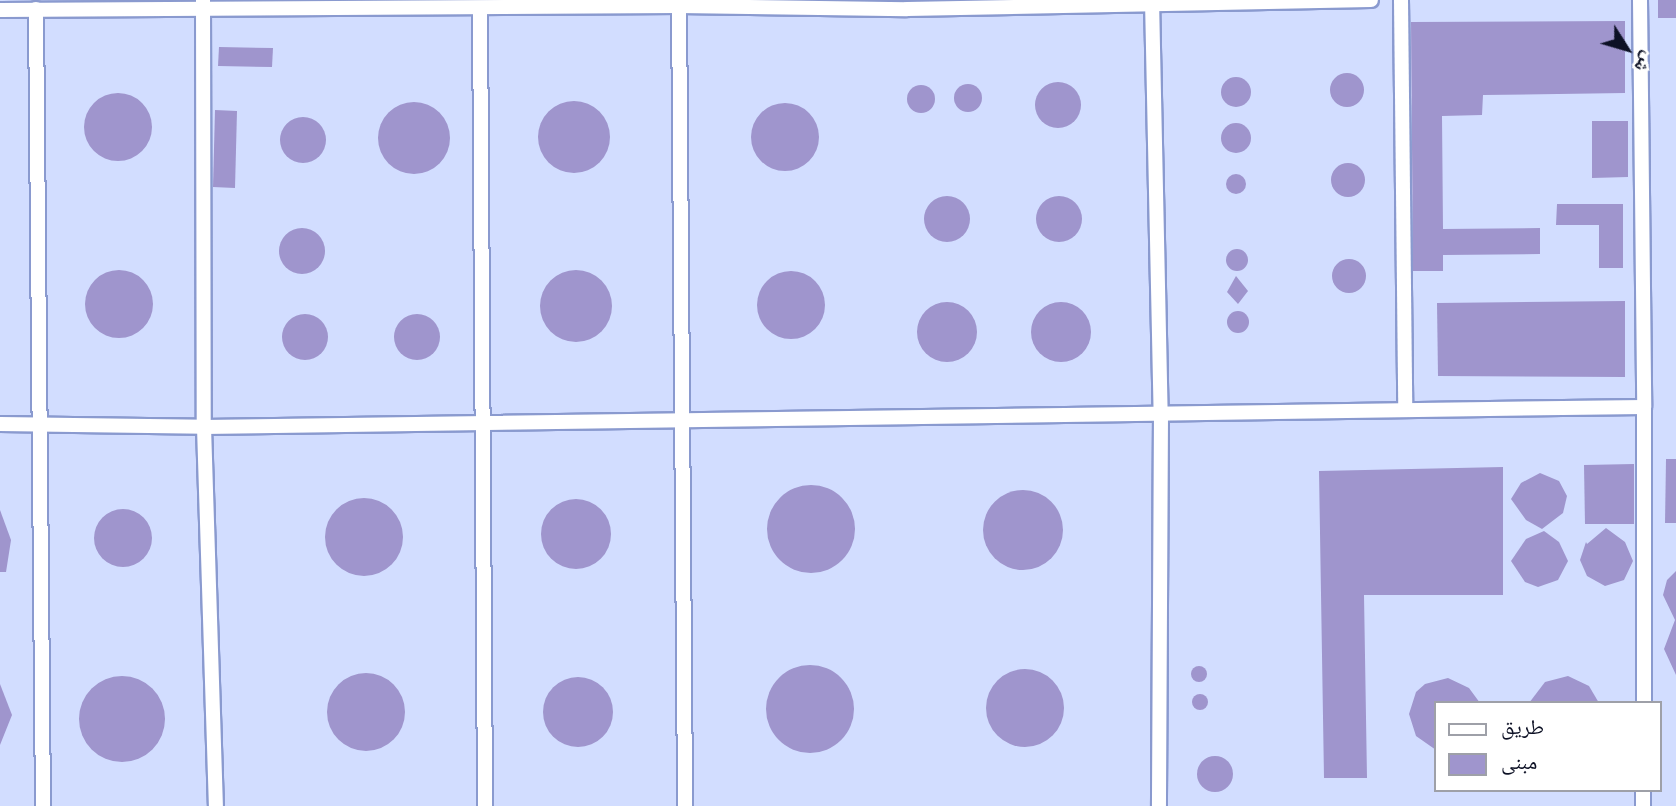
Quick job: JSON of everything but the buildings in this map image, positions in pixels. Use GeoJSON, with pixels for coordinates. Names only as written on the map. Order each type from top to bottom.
{"type":"FeatureCollection","features":[{"type":"Feature","properties":{"kind":"lane"},"geometry":{"type":"LineString","coordinates":[[0,10],[203,4],[447,3],[480,8],[679,3],[1371,0]]}},
{"type":"Feature","properties":{"kind":"lane"},"geometry":{"type":"LineString","coordinates":[[1402,0],[1405,408]]}},
{"type":"Feature","properties":{"kind":"lane"},"geometry":{"type":"LineString","coordinates":[[1640,0],[1644,701]]}},
{"type":"Feature","properties":{"kind":"lane"},"geometry":{"type":"LineString","coordinates":[[1152,2],[1161,414],[1159,806]]}},
{"type":"Feature","properties":{"kind":"lane"},"geometry":{"type":"LineString","coordinates":[[679,3],[685,806]]}},
{"type":"Feature","properties":{"kind":"lane"},"geometry":{"type":"LineString","coordinates":[[203,4],[204,427],[216,806]]}},
{"type":"Feature","properties":{"kind":"lane"},"geometry":{"type":"LineString","coordinates":[[480,8],[485,806]]}},
{"type":"Feature","properties":{"kind":"lane"},"geometry":{"type":"LineString","coordinates":[[36,9],[43,806]]}},
{"type":"Feature","properties":{"kind":"lane"},"geometry":{"type":"LineString","coordinates":[[0,424],[204,427],[684,418],[1644,407]]}}]}
